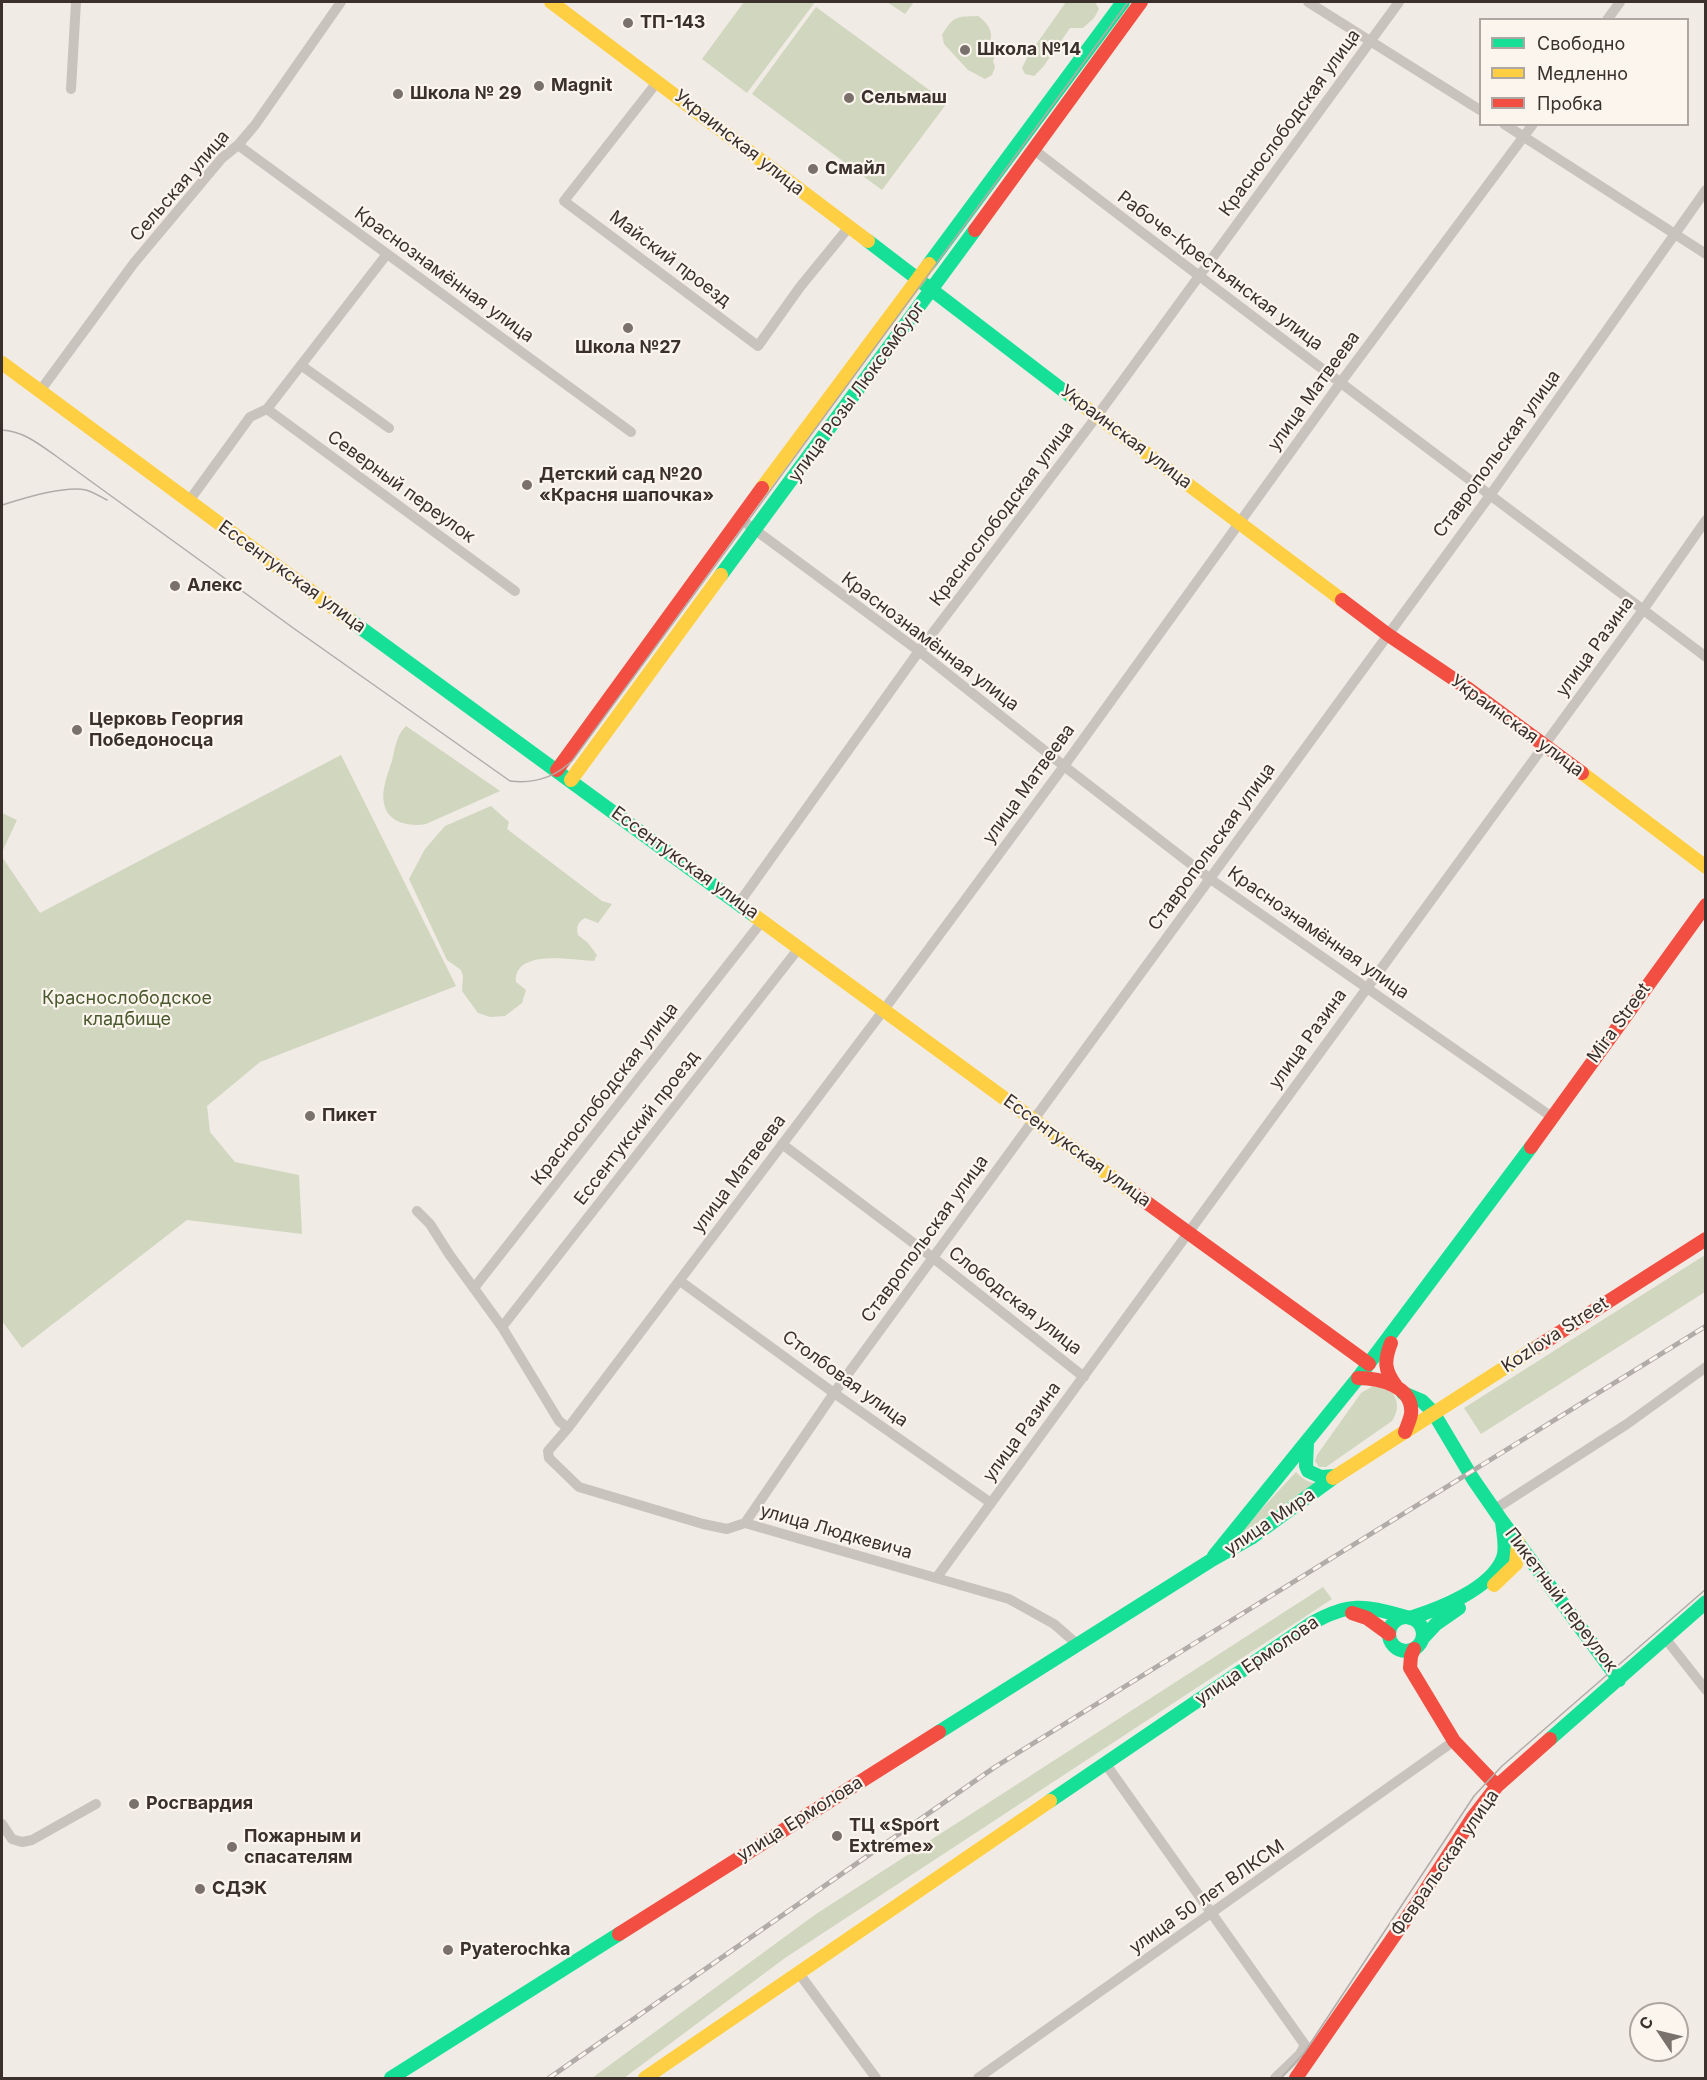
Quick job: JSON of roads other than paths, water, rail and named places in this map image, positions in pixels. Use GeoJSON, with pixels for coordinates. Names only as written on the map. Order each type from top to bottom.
{"type":"FeatureCollection","features":[{"type":"Feature","properties":{"kind":"street"},"geometry":{"type":"LineString","coordinates":[[71,89],[76,2]]}},
{"type":"Feature","properties":{"kind":"street","name":"Сельская улица"},"geometry":{"type":"LineString","coordinates":[[40,391],[135,262],[222,158],[238,145],[255,125],[341,2]]}},
{"type":"Feature","properties":{"kind":"street","name":"Украинская улица"},"geometry":{"type":"LineString","coordinates":[[551,2],[569,7],[658,81],[1097,416],[1387,634],[1544,744],[1706,867]]}},
{"type":"Feature","properties":{"kind":"street","name":"улица Розы Люксембург"},"geometry":{"type":"LineString","coordinates":[[556,770],[739,518],[1123,2]]}},
{"type":"Feature","properties":{"kind":"street","name":"улица Розы Люксембург"},"geometry":{"type":"LineString","coordinates":[[571,780],[1141,2]]}},
{"type":"Feature","properties":{"kind":"street"},"geometry":{"type":"LineString","coordinates":[[1308,2],[1479,109]]}},
{"type":"Feature","properties":{"kind":"street","name":"Краснослободская улица"},"geometry":{"type":"LineString","coordinates":[[739,903],[919,651],[1097,416],[1399,2]]}},
{"type":"Feature","properties":{"kind":"street"},"geometry":{"type":"LineString","coordinates":[[1608,18],[1620,2]]}},
{"type":"Feature","properties":{"kind":"street","name":"Майский проезд"},"geometry":{"type":"LineString","coordinates":[[658,81],[564,201],[758,346],[800,287],[849,227]]}},
{"type":"Feature","properties":{"kind":"street"},"geometry":{"type":"LineString","coordinates":[[1507,126],[1706,254]]}},
{"type":"Feature","properties":{"kind":"street","name":"улица Матвеева"},"geometry":{"type":"LineString","coordinates":[[549,1458],[548,1451],[568,1428],[884,1011],[1341,382],[1532,126]]}},
{"type":"Feature","properties":{"kind":"street","name":"Краснознамённая улица"},"geometry":{"type":"LineString","coordinates":[[238,145],[631,432]]}},
{"type":"Feature","properties":{"kind":"street","name":"Рабоче-Крестьянская улица"},"geometry":{"type":"LineString","coordinates":[[1033,149],[1199,277],[1706,657]]}},
{"type":"Feature","properties":{"kind":"street","name":"Ставропольская улица"},"geometry":{"type":"LineString","coordinates":[[745,1523],[834,1393],[932,1257],[1491,494],[1706,190]]}},
{"type":"Feature","properties":{"kind":"street"},"geometry":{"type":"LineString","coordinates":[[189,501],[250,417],[267,409],[387,254]]}},
{"type":"Feature","properties":{"kind":"street","name":"Ессентукская улица"},"geometry":{"type":"LineString","coordinates":[[2,363],[1369,1364]]}},
{"type":"Feature","properties":{"kind":"street"},"geometry":{"type":"LineString","coordinates":[[302,366],[389,428]]}},
{"type":"Feature","properties":{"kind":"street","name":"Северный переулок"},"geometry":{"type":"LineString","coordinates":[[267,409],[515,591]]}},
{"type":"Feature","properties":{"kind":"street","name":"Краснознамённая улица"},"geometry":{"type":"LineString","coordinates":[[739,518],[919,651],[1209,878],[1552,1117]]}},
{"type":"Feature","properties":{"kind":"street","name":"улица Разина"},"geometry":{"type":"LineString","coordinates":[[937,1577],[1643,610],[1706,520]]}},
{"type":"Feature","properties":{"kind":"street","name":"Mira Street"},"geometry":{"type":"LineString","coordinates":[[1552,1117],[1706,905]]}},
{"type":"Feature","properties":{"kind":"street","name":"Краснослободская улица"},"geometry":{"type":"LineString","coordinates":[[474,1288],[763,920]]}},
{"type":"Feature","properties":{"kind":"street","name":"Ессентукский проезд"},"geometry":{"type":"LineString","coordinates":[[502,1328],[799,948]]}},
{"type":"Feature","properties":{"kind":"street","name":"улица Мира"},"geometry":{"type":"LineString","coordinates":[[1210,1561],[1369,1364],[1552,1117]]}},
{"type":"Feature","properties":{"kind":"street","name":"Слободская улица"},"geometry":{"type":"LineString","coordinates":[[782,1144],[932,1257],[1084,1377]]}},
{"type":"Feature","properties":{"kind":"street"},"geometry":{"type":"LineString","coordinates":[[417,1211],[430,1224],[502,1328],[559,1421],[568,1428]]}},
{"type":"Feature","properties":{"kind":"street","name":"Kozlova Street"},"geometry":{"type":"LineString","coordinates":[[1405,1431],[1706,1239]]}},
{"type":"Feature","properties":{"kind":"street","name":"Столбовая улица"},"geometry":{"type":"LineString","coordinates":[[680,1281],[991,1503]]}},
{"type":"Feature","properties":{"kind":"street","name":"улица Мира"},"geometry":{"type":"LineString","coordinates":[[1210,1561],[1251,1538],[1336,1476],[1405,1431],[1411,1410],[1384,1368],[1384,1360],[1399,1324]]}},
{"type":"Feature","properties":{"kind":"street"},"geometry":{"type":"LineString","coordinates":[[1389,1634],[1394,1622],[1426,1614],[1451,1603],[1484,1582],[1503,1559],[1505,1544],[1498,1515],[1706,1367]]}},
{"type":"Feature","properties":{"kind":"street"},"geometry":{"type":"LineString","coordinates":[[1358,1378],[1375,1378],[1422,1401],[1432,1412]]}},
{"type":"Feature","properties":{"kind":"street","name":"Пикетный переулок"},"geometry":{"type":"LineString","coordinates":[[1432,1412],[1498,1515],[1620,1680]]}},
{"type":"Feature","properties":{"kind":"street","name":"улица Мира"},"geometry":{"type":"LineString","coordinates":[[1307,1443],[1306,1466],[1308,1471],[1321,1477],[1336,1476]]}},
{"type":"Feature","properties":{"kind":"street","name":"улица Людкевича"},"geometry":{"type":"LineString","coordinates":[[549,1458],[579,1487],[703,1524],[727,1529],[745,1523],[1009,1599],[1054,1624],[1077,1644]]}},
{"type":"Feature","properties":{"kind":"street"},"geometry":{"type":"LineString","coordinates":[[1410,1668],[1411,1656],[1418,1644],[1436,1624],[1495,1584],[1516,1564],[1518,1542]]}},
{"type":"Feature","properties":{"kind":"street","name":"улица Ермолова"},"geometry":{"type":"LineString","coordinates":[[391,2079],[1210,1561]]}},
{"type":"Feature","properties":{"kind":"street","name":"Февральская улица"},"geometry":{"type":"LineString","coordinates":[[1296,2079],[1473,1817],[1497,1786],[1706,1602]]}},
{"type":"Feature","properties":{"kind":"street","name":"улица Ермолова"},"geometry":{"type":"LineString","coordinates":[[645,2079],[798,1972],[1312,1623],[1343,1608],[1383,1611],[1408,1618]]}},
{"type":"Feature","properties":{"kind":"street","name":"улица Ермолова"},"geometry":{"type":"LineString","coordinates":[[1335,1611],[1367,1618],[1389,1634],[1391,1643],[1410,1668],[1454,1741],[1497,1786]]}},
{"type":"Feature","properties":{"kind":"street"},"geometry":{"type":"LineString","coordinates":[[1397,1649],[1406,1652],[1418,1644],[1420,1626],[1408,1618]]}},
{"type":"Feature","properties":{"kind":"street"},"geometry":{"type":"LineString","coordinates":[[1665,1638],[1706,1689]]}},
{"type":"Feature","properties":{"kind":"street","name":"улица 50 лет ВЛКСМ"},"geometry":{"type":"LineString","coordinates":[[978,2079],[1454,1741]]}},
{"type":"Feature","properties":{"kind":"street"},"geometry":{"type":"LineString","coordinates":[[1105,1763],[1305,2045],[1300,2054],[1275,2079]]}},
{"type":"Feature","properties":{"kind":"street"},"geometry":{"type":"LineString","coordinates":[[2,1824],[12,1839],[22,1842],[32,1840],[96,1804]]}},
{"type":"Feature","properties":{"kind":"street"},"geometry":{"type":"LineString","coordinates":[[798,1972],[876,2079]]}},
{"type":"Feature","properties":{"kind":"tram line"},"geometry":{"type":"LineString","coordinates":[[2,430],[24,436],[43,447],[510,781],[527,782],[551,776],[572,761],[1128,2]]}},
{"type":"Feature","properties":{"kind":"tram line"},"geometry":{"type":"LineString","coordinates":[[2,505],[67,489],[86,490],[107,500]]}},
{"type":"Feature","properties":{"kind":"tram line"},"geometry":{"type":"LineString","coordinates":[[1281,2078],[1304,2053],[1474,1796],[1502,1766],[1706,1589]]}},
{"type":"Feature","properties":{"kind":"railway"},"geometry":{"type":"LineString","coordinates":[[549,2078],[995,1767],[1706,1326]]}},
{"type":"Feature","properties":{"kind":"place","name":"ТП-143"},"geometry":{"type":"Point","coordinates":[628,23]}},
{"type":"Feature","properties":{"kind":"place","name":"Школа №14"},"geometry":{"type":"Point","coordinates":[965,50]}},
{"type":"Feature","properties":{"kind":"place","name":"Magnit"},"geometry":{"type":"Point","coordinates":[539,86]}},
{"type":"Feature","properties":{"kind":"place","name":"Школа № 29"},"geometry":{"type":"Point","coordinates":[398,94]}},
{"type":"Feature","properties":{"kind":"place","name":"Сельмаш"},"geometry":{"type":"Point","coordinates":[849,98]}},
{"type":"Feature","properties":{"kind":"place","name":"Смайл"},"geometry":{"type":"Point","coordinates":[813,169]}},
{"type":"Feature","properties":{"kind":"place","name":"Школа №27"},"geometry":{"type":"Point","coordinates":[628,328]}},
{"type":"Feature","properties":{"kind":"place","name":"Детский сад №20 «Красня шапочка»"},"geometry":{"type":"Point","coordinates":[527,485]}},
{"type":"Feature","properties":{"kind":"place","name":"Алекс"},"geometry":{"type":"Point","coordinates":[175,586]}},
{"type":"Feature","properties":{"kind":"place","name":"Церковь Георгия Победоносца"},"geometry":{"type":"Point","coordinates":[77,730]}},
{"type":"Feature","properties":{"kind":"place","name":"Пикет"},"geometry":{"type":"Point","coordinates":[310,1116]}},
{"type":"Feature","properties":{"kind":"place","name":"Росгвардия"},"geometry":{"type":"Point","coordinates":[134,1804]}},
{"type":"Feature","properties":{"kind":"place","name":"ТЦ «Sport Extreme»"},"geometry":{"type":"Point","coordinates":[837,1836]}},
{"type":"Feature","properties":{"kind":"place","name":"Пожарным и спасателям"},"geometry":{"type":"Point","coordinates":[232,1847]}},
{"type":"Feature","properties":{"kind":"place","name":"СДЭК"},"geometry":{"type":"Point","coordinates":[200,1889]}},
{"type":"Feature","properties":{"kind":"place","name":"Pyaterochka"},"geometry":{"type":"Point","coordinates":[448,1950]}},
{"type":"Feature","properties":{"kind":"park label","name":"Краснослободское кладбище"},"geometry":{"type":"Point","coordinates":[127,1009]}}]}
